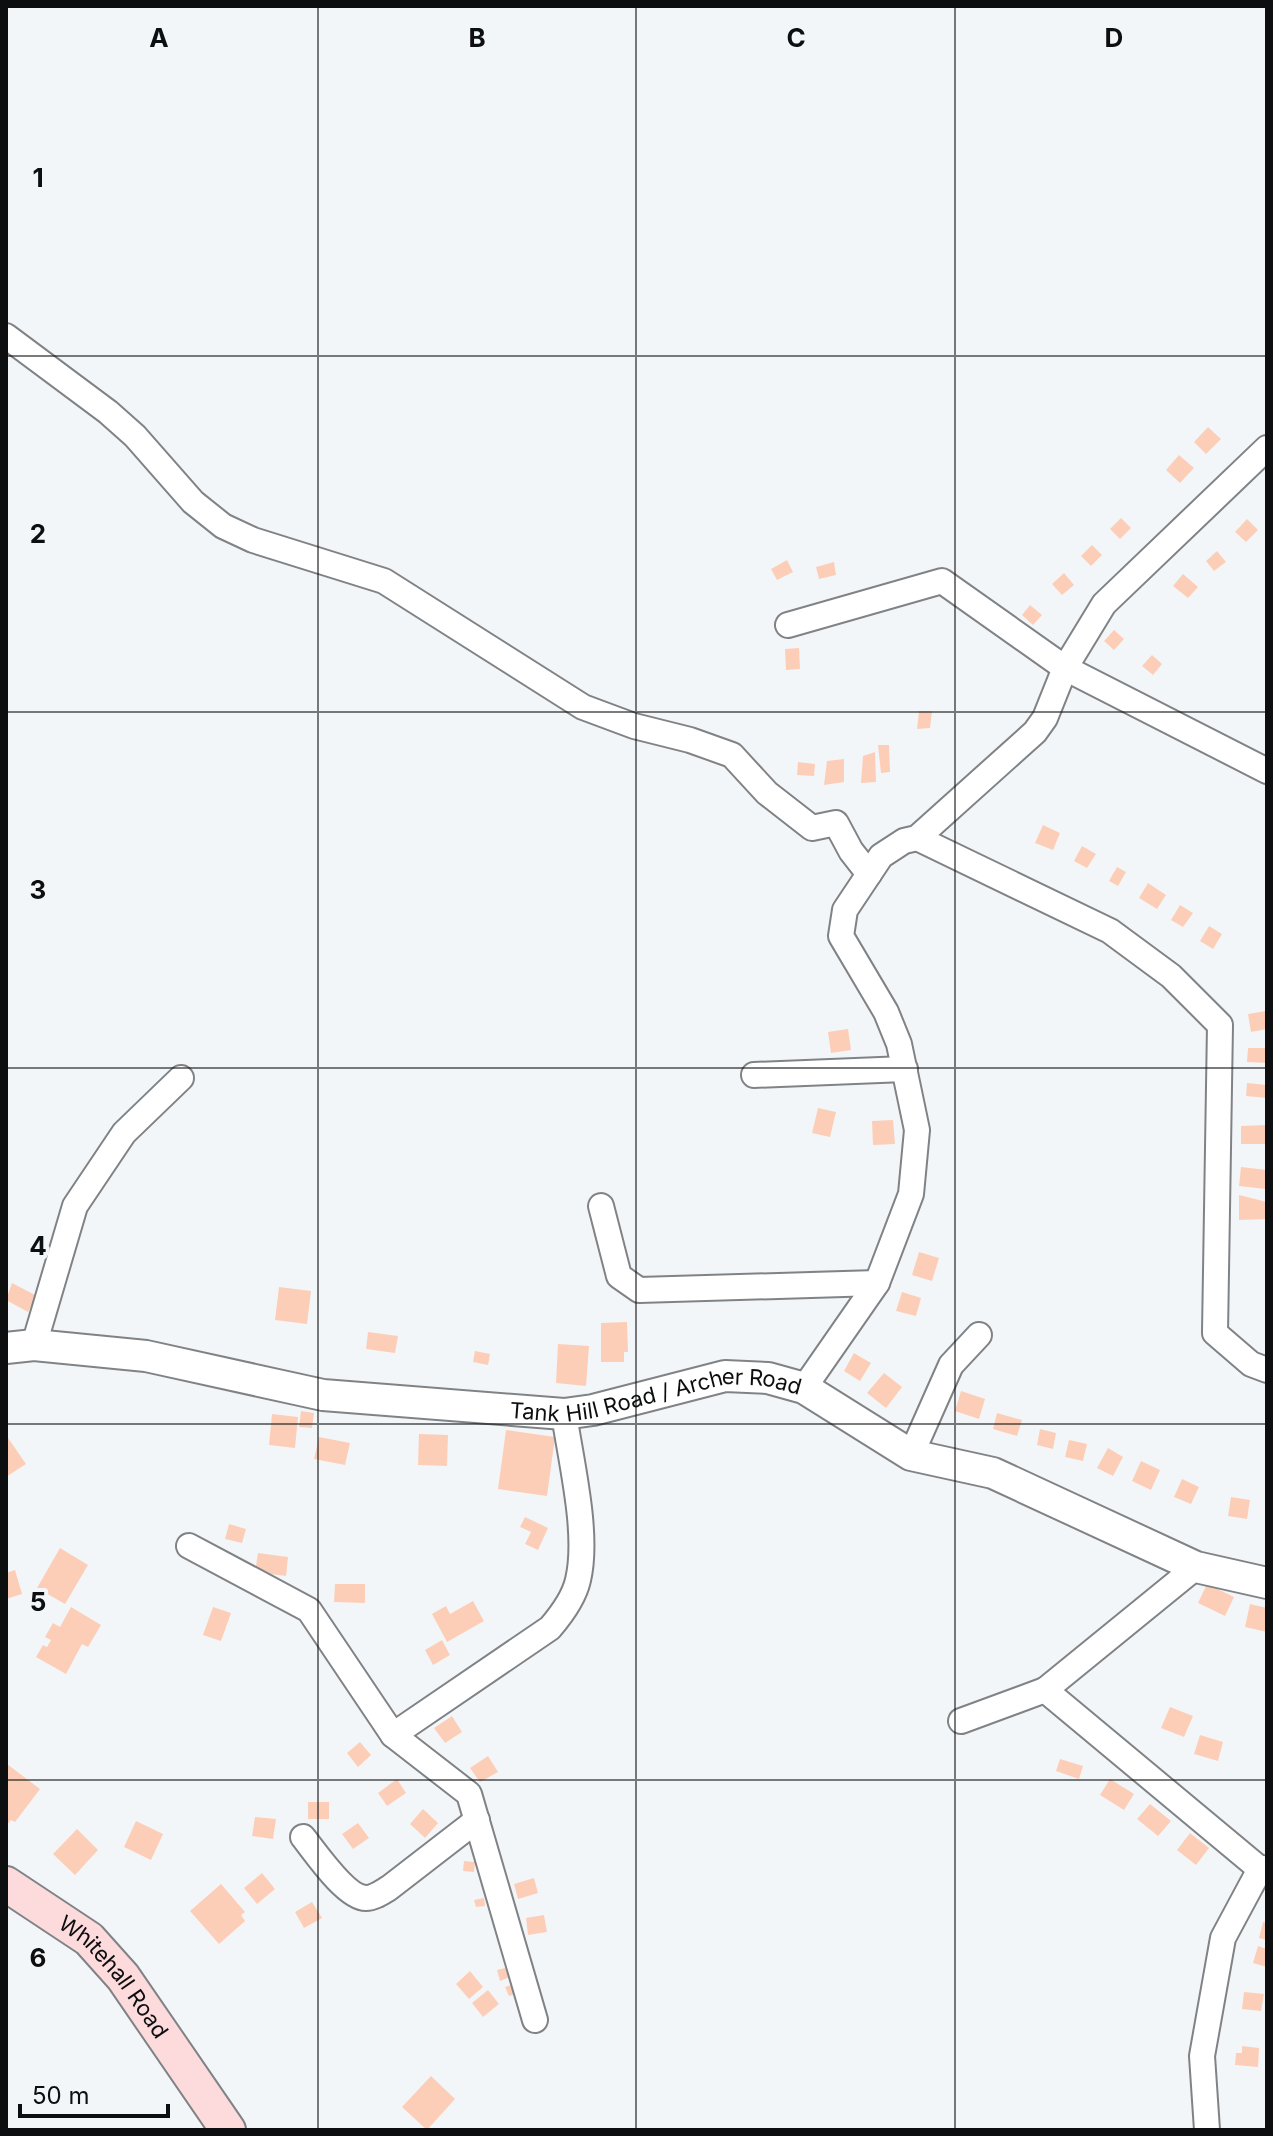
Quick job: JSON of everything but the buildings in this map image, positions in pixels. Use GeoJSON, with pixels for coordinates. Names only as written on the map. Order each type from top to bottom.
{"type":"FeatureCollection","features":[{"type":"Feature","properties":{"kind":"main road","name":"Whitehall Road"},"geometry":{"type":"LineString","coordinates":[[6,1884],[89,1939],[123,1977],[228,2130]]}},
{"type":"Feature","properties":{"kind":"street"},"geometry":{"type":"LineString","coordinates":[[6,336],[108,412],[135,436],[193,502],[223,526],[253,540],[384,581],[583,707],[634,726],[690,740],[732,755],[767,793],[812,828],[836,823],[851,851],[869,874]]}},
{"type":"Feature","properties":{"kind":"street"},"geometry":{"type":"LineString","coordinates":[[804,1388],[877,1283],[911,1194],[917,1130],[899,1044],[886,1012],[841,936],[845,910],[881,856],[904,841],[917,838],[1035,732],[1045,718],[1065,668],[1104,604],[1267,448]]}},
{"type":"Feature","properties":{"kind":"street"},"geometry":{"type":"LineString","coordinates":[[788,625],[942,581],[1065,668],[1267,771]]}},
{"type":"Feature","properties":{"kind":"street"},"geometry":{"type":"LineString","coordinates":[[917,838],[1110,931],[1171,976],[1220,1025],[1215,1333],[1251,1364],[1267,1370]]}},
{"type":"Feature","properties":{"kind":"street"},"geometry":{"type":"LineString","coordinates":[[754,1075],[905,1069]]}},
{"type":"Feature","properties":{"kind":"street"},"geometry":{"type":"LineString","coordinates":[[20,1346],[75,1206],[124,1133],[181,1078]]}},
{"type":"Feature","properties":{"kind":"street"},"geometry":{"type":"LineString","coordinates":[[601,1206],[619,1276],[639,1290],[877,1283]]}},
{"type":"Feature","properties":{"kind":"street"},"geometry":{"type":"LineString","coordinates":[[911,1455],[951,1365],[979,1335]]}},
{"type":"Feature","properties":{"kind":"street","name":"Tank Hill Road / Archer Road"},"geometry":{"type":"LineString","coordinates":[[20,1346],[146,1356],[323,1395],[564,1414],[593,1410],[725,1376],[768,1378],[804,1388],[911,1455],[993,1473],[1196,1567],[1267,1583]]}},
{"type":"Feature","properties":{"kind":"street"},"geometry":{"type":"LineString","coordinates":[[393,1735],[550,1628],[565,1610],[578,1582],[582,1540],[564,1414]]}},
{"type":"Feature","properties":{"kind":"street"},"geometry":{"type":"LineString","coordinates":[[189,1546],[309,1610],[393,1735],[469,1794],[535,2020]]}},
{"type":"Feature","properties":{"kind":"street"},"geometry":{"type":"LineString","coordinates":[[961,1721],[1045,1690],[1196,1567]]}},
{"type":"Feature","properties":{"kind":"street"},"geometry":{"type":"LineString","coordinates":[[1045,1690],[1264,1869],[1223,1938],[1202,2056],[1207,2130]]}},
{"type":"Feature","properties":{"kind":"street"},"geometry":{"type":"LineString","coordinates":[[303,1837],[350,1892],[364,1899],[389,1888],[477,1820]]}}]}
